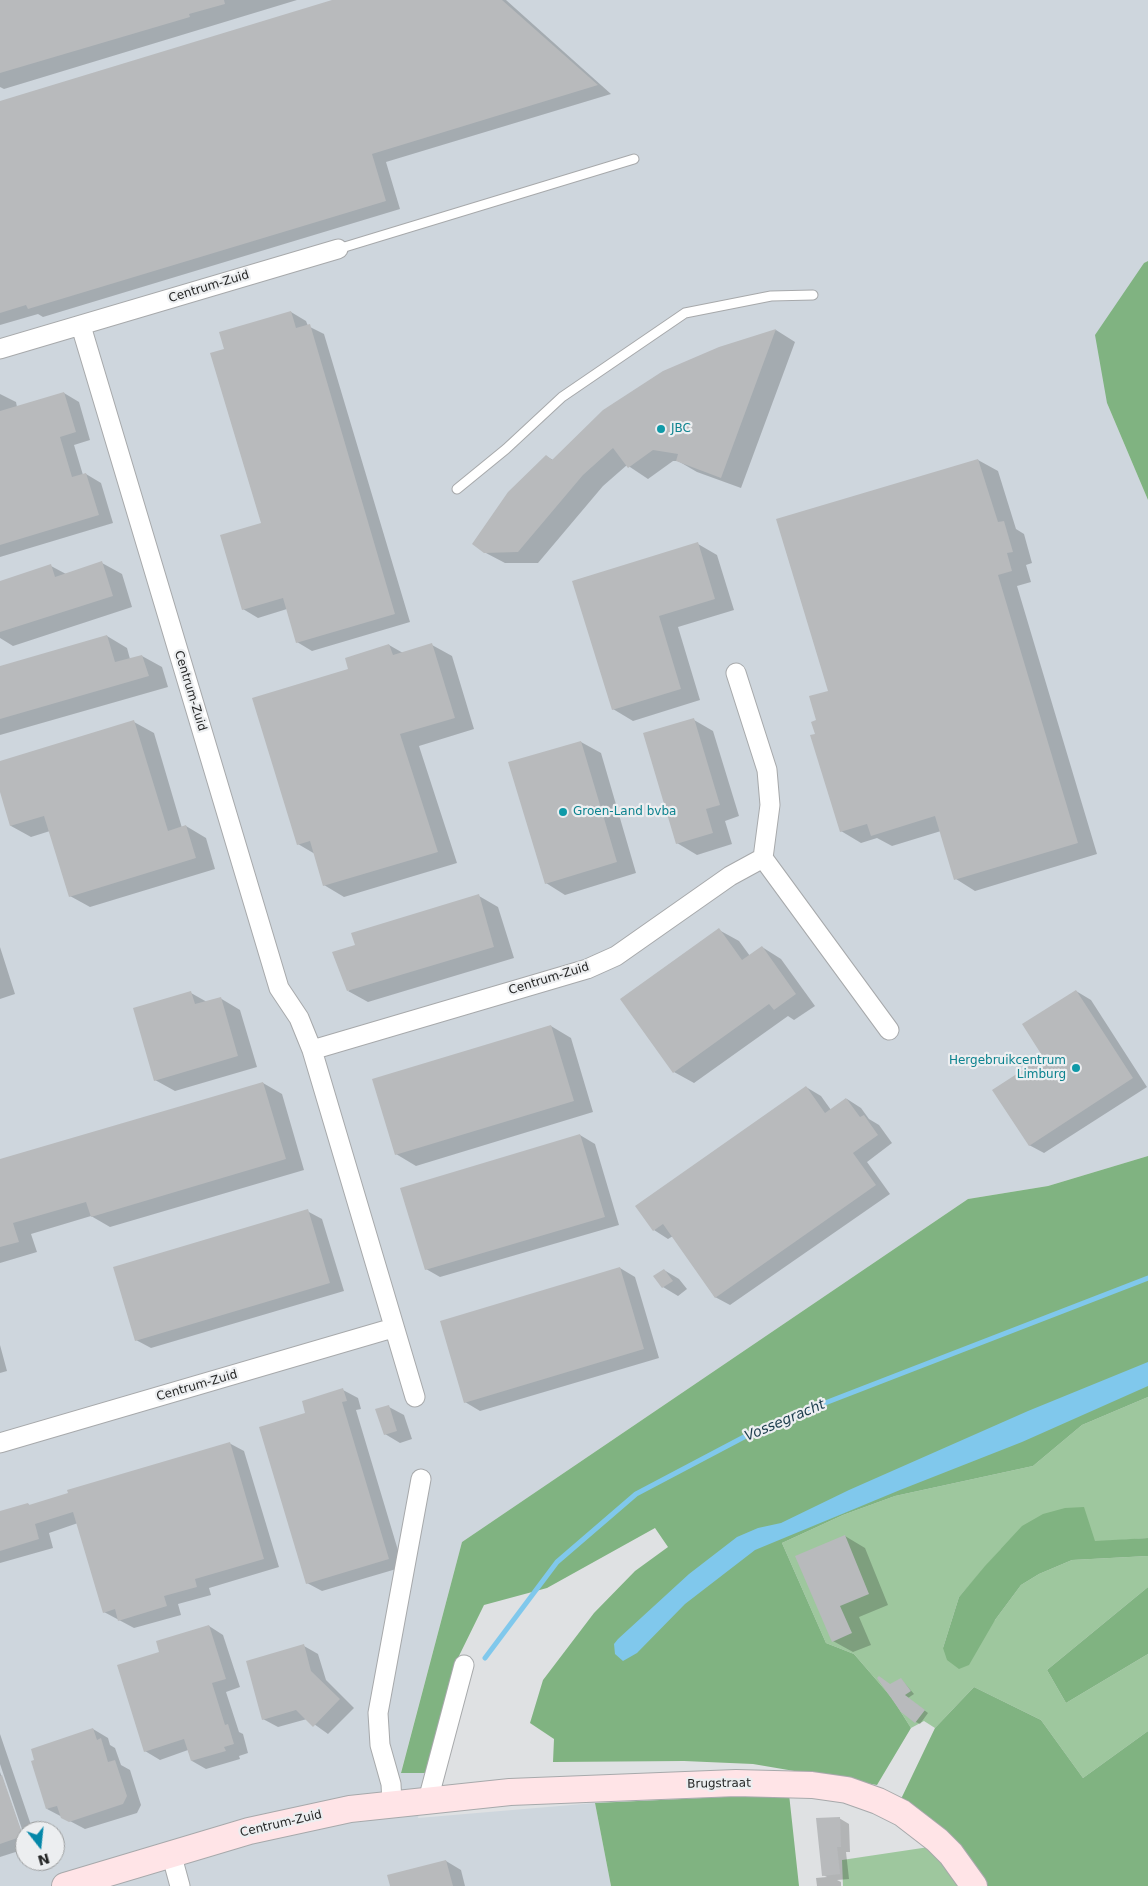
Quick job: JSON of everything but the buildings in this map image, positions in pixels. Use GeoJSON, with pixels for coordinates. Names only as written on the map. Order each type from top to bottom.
{"type":"FeatureCollection","features":[{"type":"Feature","properties":{"kind":"street","name":"Centrum-Zuid"},"geometry":{"type":"LineString","coordinates":[[0,349],[338,248]]}},
{"type":"Feature","properties":{"kind":"street","name":"Centrum-Zuid"},"geometry":{"type":"LineString","coordinates":[[81,326],[279,988],[300,1018],[312,1050],[415,1397]]}},
{"type":"Feature","properties":{"kind":"street"},"geometry":{"type":"LineString","coordinates":[[736,673],[767,770],[770,805],[763,858],[889,1030]]}},
{"type":"Feature","properties":{"kind":"street","name":"Centrum-Zuid"},"geometry":{"type":"LineString","coordinates":[[312,1050],[587,969],[616,956],[730,876],[763,858]]}},
{"type":"Feature","properties":{"kind":"street","name":"Centrum-Zuid"},"geometry":{"type":"LineString","coordinates":[[0,1443],[393,1328]]}},
{"type":"Feature","properties":{"kind":"street"},"geometry":{"type":"LineString","coordinates":[[392,1803],[391,1784],[380,1745],[378,1713],[420,1478]]}},
{"type":"Feature","properties":{"kind":"street"},"geometry":{"type":"LineString","coordinates":[[428,1800],[464,1665]]}},
{"type":"Feature","properties":{"kind":"street","name":"Brugstraat"},"geometry":{"type":"LineString","coordinates":[[428,1800],[510,1792],[736,1783],[812,1785],[847,1790],[878,1800],[902,1813],[924,1829],[951,1854],[974,1886]]}},
{"type":"Feature","properties":{"kind":"street","name":"Centrum-Zuid"},"geometry":{"type":"LineString","coordinates":[[65,1886],[249,1831],[350,1809],[428,1800]]}},
{"type":"Feature","properties":{"kind":"street"},"geometry":{"type":"LineString","coordinates":[[171,1853],[180,1886]]}},
{"type":"Feature","properties":{"kind":"lane"},"geometry":{"type":"LineString","coordinates":[[338,248],[634,160]]}},
{"type":"Feature","properties":{"kind":"lane"},"geometry":{"type":"LineString","coordinates":[[457,489],[506,449],[562,397],[685,312],[771,296],[813,295]]}},
{"type":"Feature","properties":{"kind":"shaded area"},"geometry":{"type":"Polygon","coordinates":[[[0,0],[1148,0],[1148,261],[1144,263],[1107,403],[1148,500],[1148,1156],[1048,1186],[968,1199],[462,1542],[401,1772],[428,1773],[418,1818],[595,1803],[611,1886],[0,1886],[0,0]]]}},
{"type":"Feature","properties":{"kind":"green space"},"geometry":{"type":"Polygon","coordinates":[[[1148,261],[1148,500],[1107,403],[1095,335],[1144,263],[1148,261]]]}},
{"type":"Feature","properties":{"kind":"green space"},"geometry":{"type":"Polygon","coordinates":[[[1148,1156],[1148,1397],[1082,1425],[1033,1466],[895,1496],[843,1515],[782,1543],[826,1643],[854,1654],[892,1698],[911,1728],[877,1785],[753,1764],[684,1761],[553,1762],[554,1739],[530,1723],[543,1680],[594,1613],[635,1571],[668,1547],[655,1528],[547,1588],[484,1605],[457,1660],[428,1773],[401,1773],[462,1542],[968,1199],[1048,1186],[1148,1156]]]}},
{"type":"Feature","properties":{"kind":"green space"},"geometry":{"type":"Polygon","coordinates":[[[1148,1397],[1148,1538],[1001,1549],[959,1597],[943,1648],[995,1620],[1021,1585],[1039,1574],[1072,1560],[1148,1556],[1148,1587],[1047,1670],[1066,1703],[1148,1654],[1148,1731],[1083,1778],[1041,1720],[974,1687],[935,1728],[924,1721],[911,1728],[892,1698],[854,1654],[826,1643],[782,1543],[843,1515],[895,1496],[1033,1466],[1082,1425],[1148,1397]]]}},
{"type":"Feature","properties":{"kind":"green space"},"geometry":{"type":"Polygon","coordinates":[[[1084,1507],[1095,1541],[1148,1538],[1148,1556],[1072,1560],[1039,1574],[1021,1585],[995,1620],[969,1665],[959,1669],[947,1660],[943,1648],[959,1597],[985,1566],[1022,1526],[1043,1514],[1065,1508],[1084,1507]]]}},
{"type":"Feature","properties":{"kind":"green space"},"geometry":{"type":"Polygon","coordinates":[[[1148,1587],[1148,1654],[1066,1703],[1047,1670],[1148,1587]]]}},
{"type":"Feature","properties":{"kind":"green space"},"geometry":{"type":"Polygon","coordinates":[[[974,1687],[1041,1720],[1083,1778],[1148,1731],[1148,1886],[986,1886],[901,1799],[935,1728],[974,1687]]]}},
{"type":"Feature","properties":{"kind":"green space"},"geometry":{"type":"Polygon","coordinates":[[[789,1794],[799,1886],[611,1886],[595,1803],[789,1794]]]}},
{"type":"Feature","properties":{"kind":"green space"},"geometry":{"type":"Polygon","coordinates":[[[929,1847],[963,1886],[843,1886],[842,1860],[929,1847]]]}},
{"type":"Feature","properties":{"kind":"water"},"geometry":{"type":"Polygon","coordinates":[[[1148,1362],[1148,1386],[1022,1442],[755,1550],[685,1604],[637,1653],[623,1661],[615,1654],[614,1644],[618,1639],[689,1574],[737,1537],[758,1528],[781,1523],[849,1490],[1028,1411],[1148,1362]]]}},
{"type":"Feature","properties":{"kind":"waterway","name":"Vossegracht"},"geometry":{"type":"LineString","coordinates":[[485,1658],[557,1562],[636,1494],[763,1427],[1148,1278]]}},
{"type":"Feature","properties":{"kind":"place","name":"JBC"},"geometry":{"type":"Point","coordinates":[661,429]}},
{"type":"Feature","properties":{"kind":"place","name":"Groen-Land bvba"},"geometry":{"type":"Point","coordinates":[563,812]}},
{"type":"Feature","properties":{"kind":"place","name":"Hergebruikcentrum Limburg"},"geometry":{"type":"Point","coordinates":[1076,1068]}}]}
